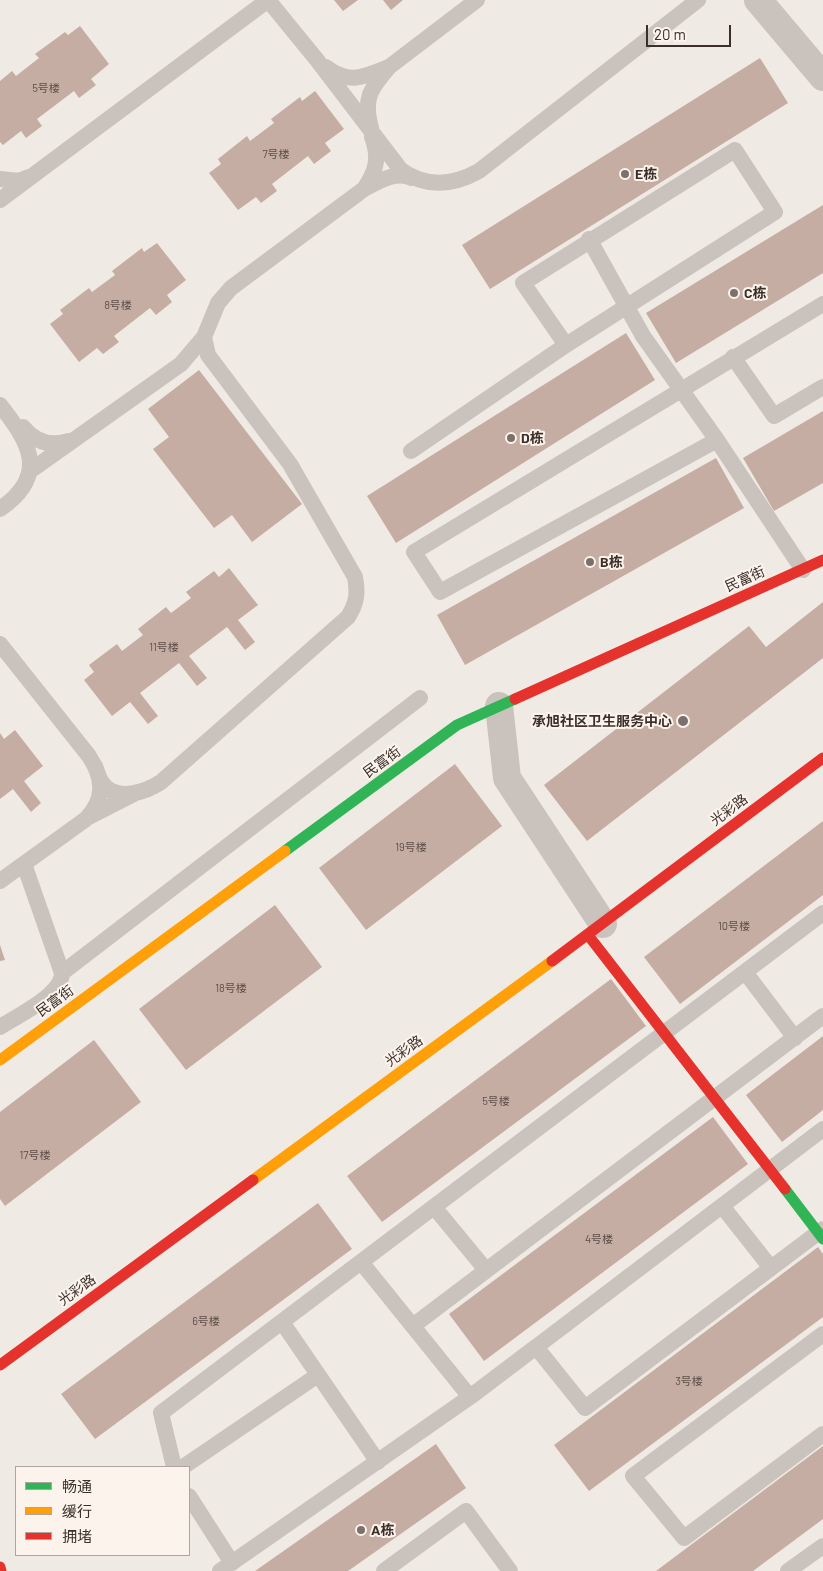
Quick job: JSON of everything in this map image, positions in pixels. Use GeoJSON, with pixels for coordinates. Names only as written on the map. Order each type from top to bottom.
{"type":"FeatureCollection","features":[{"type":"Feature","properties":{"kind":"street"},"geometry":{"type":"LineString","coordinates":[[758,0],[823,77]]}},
{"type":"Feature","properties":{"kind":"street","name":"民富街"},"geometry":{"type":"LineString","coordinates":[[0,1060],[457,725],[823,560]]}},
{"type":"Feature","properties":{"kind":"street"},"geometry":{"type":"LineString","coordinates":[[499,706],[507,778],[596,930],[664,1034],[821,1233]]}},
{"type":"Feature","properties":{"kind":"street","name":"光彩路"},"geometry":{"type":"LineString","coordinates":[[0,1364],[596,930],[823,758]]}},
{"type":"Feature","properties":{"kind":"street"},"geometry":{"type":"LineString","coordinates":[[0,1566],[1,1571]]}},
{"type":"Feature","properties":{"kind":"lane"},"geometry":{"type":"LineString","coordinates":[[0,200],[268,0],[317,60],[401,170],[413,179]]}},
{"type":"Feature","properties":{"kind":"lane"},"geometry":{"type":"LineString","coordinates":[[364,190],[374,176],[378,159],[367,114],[368,95],[389,67],[477,0]]}},
{"type":"Feature","properties":{"kind":"lane"},"geometry":{"type":"LineString","coordinates":[[30,471],[181,364],[204,337],[218,303],[232,288],[364,190],[392,176],[406,175],[429,184],[451,183],[479,171],[698,0]]}},
{"type":"Feature","properties":{"kind":"lane"},"geometry":{"type":"LineString","coordinates":[[317,60],[338,76],[354,79],[389,67]]}},
{"type":"Feature","properties":{"kind":"lane"},"geometry":{"type":"LineString","coordinates":[[410,451],[566,345],[775,212],[735,150],[589,239],[523,283],[566,345]]}},
{"type":"Feature","properties":{"kind":"lane"},"geometry":{"type":"LineString","coordinates":[[0,179],[19,181],[36,175]]}},
{"type":"Feature","properties":{"kind":"lane"},"geometry":{"type":"LineString","coordinates":[[589,239],[643,336],[717,440],[803,570]]}},
{"type":"Feature","properties":{"kind":"lane"},"geometry":{"type":"LineString","coordinates":[[717,440],[440,592],[414,552],[823,304]]}},
{"type":"Feature","properties":{"kind":"lane"},"geometry":{"type":"LineString","coordinates":[[0,881],[86,819],[161,782],[348,617],[356,606],[357,591],[355,577],[290,464],[208,355],[204,337]]}},
{"type":"Feature","properties":{"kind":"lane"},"geometry":{"type":"LineString","coordinates":[[734,357],[774,416],[823,387]]}},
{"type":"Feature","properties":{"kind":"lane"},"geometry":{"type":"LineString","coordinates":[[0,397],[28,433],[38,441],[51,444],[80,437]]}},
{"type":"Feature","properties":{"kind":"lane"},"geometry":{"type":"LineString","coordinates":[[0,405],[26,441],[30,471],[20,492],[0,510]]}},
{"type":"Feature","properties":{"kind":"lane"},"geometry":{"type":"LineString","coordinates":[[0,644],[95,766],[102,784],[111,791],[136,793]]}},
{"type":"Feature","properties":{"kind":"lane"},"geometry":{"type":"LineString","coordinates":[[62,973],[420,698]]}},
{"type":"Feature","properties":{"kind":"lane"},"geometry":{"type":"LineString","coordinates":[[86,819],[96,808],[100,794],[95,766]]}},
{"type":"Feature","properties":{"kind":"lane"},"geometry":{"type":"LineString","coordinates":[[0,1027],[54,992],[62,980],[62,973],[24,864]]}},
{"type":"Feature","properties":{"kind":"lane"},"geometry":{"type":"LineString","coordinates":[[174,1466],[161,1413],[823,914]]}},
{"type":"Feature","properties":{"kind":"lane"},"geometry":{"type":"LineString","coordinates":[[745,972],[795,1038]]}},
{"type":"Feature","properties":{"kind":"lane"},"geometry":{"type":"LineString","coordinates":[[414,1324],[823,1016]]}},
{"type":"Feature","properties":{"kind":"lane"},"geometry":{"type":"LineString","coordinates":[[190,1498],[226,1567],[470,1397],[823,1129]]}},
{"type":"Feature","properties":{"kind":"lane"},"geometry":{"type":"LineString","coordinates":[[434,1206],[486,1270]]}},
{"type":"Feature","properties":{"kind":"lane"},"geometry":{"type":"LineString","coordinates":[[722,1206],[771,1268]]}},
{"type":"Feature","properties":{"kind":"lane"},"geometry":{"type":"LineString","coordinates":[[536,1347],[585,1408],[771,1268],[821,1233]]}},
{"type":"Feature","properties":{"kind":"lane"},"geometry":{"type":"LineString","coordinates":[[361,1262],[414,1324],[470,1397]]}},
{"type":"Feature","properties":{"kind":"lane"},"geometry":{"type":"LineString","coordinates":[[282,1322],[378,1462]]}},
{"type":"Feature","properties":{"kind":"lane"},"geometry":{"type":"LineString","coordinates":[[820,1342],[634,1476],[684,1538],[823,1434]]}},
{"type":"Feature","properties":{"kind":"lane"},"geometry":{"type":"LineString","coordinates":[[184,1466],[318,1375]]}},
{"type":"Feature","properties":{"kind":"lane"},"geometry":{"type":"LineString","coordinates":[[384,1571],[466,1511],[510,1571]]}},
{"type":"Feature","properties":{"kind":"lane"},"geometry":{"type":"LineString","coordinates":[[788,1571],[823,1546]]}},
{"type":"Feature","properties":{"kind":"building"},"geometry":{"type":"Polygon","coordinates":[[[334,0],[358,0],[343,11],[334,0]]]}},
{"type":"Feature","properties":{"kind":"building"},"geometry":{"type":"Polygon","coordinates":[[[383,0],[403,0],[391,10],[383,0]]]}},
{"type":"Feature","properties":{"kind":"building"},"geometry":{"type":"Polygon","coordinates":[[[80,26],[109,64],[91,79],[96,85],[79,98],[74,91],[37,119],[42,126],[26,138],[21,131],[3,145],[0,142],[0,81],[12,71],[16,76],[39,58],[35,54],[65,32],[68,35],[80,26]]]}},
{"type":"Feature","properties":{"kind":"building","name":"E栋"},"geometry":{"type":"Polygon","coordinates":[[[760,58],[788,103],[490,289],[462,245],[760,58]]]}},
{"type":"Feature","properties":{"kind":"building"},"geometry":{"type":"Polygon","coordinates":[[[315,91],[344,129],[325,143],[331,151],[314,164],[308,156],[272,184],[277,191],[261,203],[256,197],[238,210],[209,173],[221,164],[218,159],[247,136],[250,141],[274,123],[271,119],[300,97],[302,101],[315,91]]]}},
{"type":"Feature","properties":{"kind":"building","name":"C栋"},"geometry":{"type":"Polygon","coordinates":[[[823,205],[823,273],[676,363],[646,313],[823,205]]]}},
{"type":"Feature","properties":{"kind":"building"},"geometry":{"type":"Polygon","coordinates":[[[157,243],[186,280],[167,295],[172,302],[156,315],[150,308],[114,336],[119,342],[103,354],[97,348],[79,362],[50,324],[63,314],[60,310],[89,288],[92,292],[115,275],[112,271],[142,248],[144,252],[157,243]]]}},
{"type":"Feature","properties":{"kind":"building","name":"D栋"},"geometry":{"type":"Polygon","coordinates":[[[626,333],[655,380],[396,543],[367,496],[626,333]]]}},
{"type":"Feature","properties":{"kind":"building"},"geometry":{"type":"Polygon","coordinates":[[[199,370],[302,504],[252,542],[232,515],[214,528],[153,449],[169,437],[148,409],[199,370]]]}},
{"type":"Feature","properties":{"kind":"building"},"geometry":{"type":"Polygon","coordinates":[[[823,411],[823,483],[774,511],[743,458],[823,411]]]}},
{"type":"Feature","properties":{"kind":"building","name":"B栋"},"geometry":{"type":"Polygon","coordinates":[[[716,458],[744,508],[465,665],[437,615],[716,458]]]}},
{"type":"Feature","properties":{"kind":"building"},"geometry":{"type":"Polygon","coordinates":[[[229,568],[258,605],[238,620],[255,642],[245,650],[227,627],[189,656],[207,678],[197,686],[179,663],[140,693],[158,716],[148,724],[130,702],[112,716],[84,680],[94,672],[89,665],[117,644],[122,651],[143,635],[138,629],[166,607],[171,613],[191,598],[186,592],[214,571],[219,577],[229,568]]]}},
{"type":"Feature","properties":{"kind":"building","name":"承旭社区卫生服务中心"},"geometry":{"type":"Polygon","coordinates":[[[823,602],[823,658],[587,841],[544,785],[749,626],[766,647],[823,602]]]}},
{"type":"Feature","properties":{"kind":"building"},"geometry":{"type":"Polygon","coordinates":[[[15,730],[43,766],[24,781],[41,803],[31,812],[13,789],[0,799],[0,733],[4,739],[15,730]]]}},
{"type":"Feature","properties":{"kind":"building"},"geometry":{"type":"Polygon","coordinates":[[[455,764],[502,826],[366,930],[319,868],[455,764]]]}},
{"type":"Feature","properties":{"kind":"building"},"geometry":{"type":"Polygon","coordinates":[[[823,821],[823,895],[680,1004],[644,957],[823,821]]]}},
{"type":"Feature","properties":{"kind":"building"},"geometry":{"type":"Polygon","coordinates":[[[275,905],[322,967],[186,1070],[139,1009],[275,905]]]}},
{"type":"Feature","properties":{"kind":"building"},"geometry":{"type":"Polygon","coordinates":[[[0,945],[5,960],[0,961],[0,945]]]}},
{"type":"Feature","properties":{"kind":"building"},"geometry":{"type":"Polygon","coordinates":[[[611,979],[646,1026],[382,1222],[347,1176],[611,979]]]}},
{"type":"Feature","properties":{"kind":"building"},"geometry":{"type":"Polygon","coordinates":[[[823,1036],[823,1110],[782,1142],[746,1095],[823,1036]]]}},
{"type":"Feature","properties":{"kind":"building"},"geometry":{"type":"Polygon","coordinates":[[[94,1040],[141,1102],[5,1206],[0,1199],[0,1112],[94,1040]]]}},
{"type":"Feature","properties":{"kind":"building"},"geometry":{"type":"Polygon","coordinates":[[[713,1117],[748,1164],[484,1361],[449,1314],[713,1117]]]}},
{"type":"Feature","properties":{"kind":"building"},"geometry":{"type":"Polygon","coordinates":[[[318,1203],[352,1249],[95,1439],[61,1394],[318,1203]]]}},
{"type":"Feature","properties":{"kind":"building"},"geometry":{"type":"Polygon","coordinates":[[[818,1247],[823,1254],[823,1317],[589,1491],[554,1445],[818,1247]]]}},
{"type":"Feature","properties":{"kind":"building","name":"A栋"},"geometry":{"type":"Polygon","coordinates":[[[436,1444],[466,1488],[348,1571],[255,1571],[436,1444]]]}},
{"type":"Feature","properties":{"kind":"building"},"geometry":{"type":"Polygon","coordinates":[[[823,1446],[823,1519],[753,1571],[656,1571],[823,1446]]]}},
{"type":"Feature","properties":{"kind":"traffic: fast"},"geometry":{"type":"LineString","coordinates":[[285,851],[457,725],[515,699]]}},
{"type":"Feature","properties":{"kind":"traffic: fast"},"geometry":{"type":"LineString","coordinates":[[785,1189],[823,1239]]}},
{"type":"Feature","properties":{"kind":"traffic: slow"},"geometry":{"type":"LineString","coordinates":[[0,1060],[285,851]]}},
{"type":"Feature","properties":{"kind":"traffic: slow"},"geometry":{"type":"LineString","coordinates":[[253,1180],[552,961]]}},
{"type":"Feature","properties":{"kind":"traffic: jam"},"geometry":{"type":"LineString","coordinates":[[515,699],[823,560]]}},
{"type":"Feature","properties":{"kind":"traffic: jam"},"geometry":{"type":"LineString","coordinates":[[552,961],[823,758]]}},
{"type":"Feature","properties":{"kind":"traffic: jam"},"geometry":{"type":"LineString","coordinates":[[588,935],[785,1189]]}},
{"type":"Feature","properties":{"kind":"traffic: jam"},"geometry":{"type":"LineString","coordinates":[[0,1365],[253,1180]]}},
{"type":"Feature","properties":{"kind":"traffic: jam"},"geometry":{"type":"LineString","coordinates":[[0,1567],[1,1571]]}},
{"type":"Feature","properties":{"kind":"place","name":"E栋"},"geometry":{"type":"Point","coordinates":[625,174]}},
{"type":"Feature","properties":{"kind":"place","name":"C栋"},"geometry":{"type":"Point","coordinates":[734,293]}},
{"type":"Feature","properties":{"kind":"place","name":"D栋"},"geometry":{"type":"Point","coordinates":[511,438]}},
{"type":"Feature","properties":{"kind":"place","name":"B栋"},"geometry":{"type":"Point","coordinates":[590,562]}},
{"type":"Feature","properties":{"kind":"place","name":"承旭社区卫生服务中心"},"geometry":{"type":"Point","coordinates":[683,721]}},
{"type":"Feature","properties":{"kind":"place","name":"A栋"},"geometry":{"type":"Point","coordinates":[361,1530]}}]}
